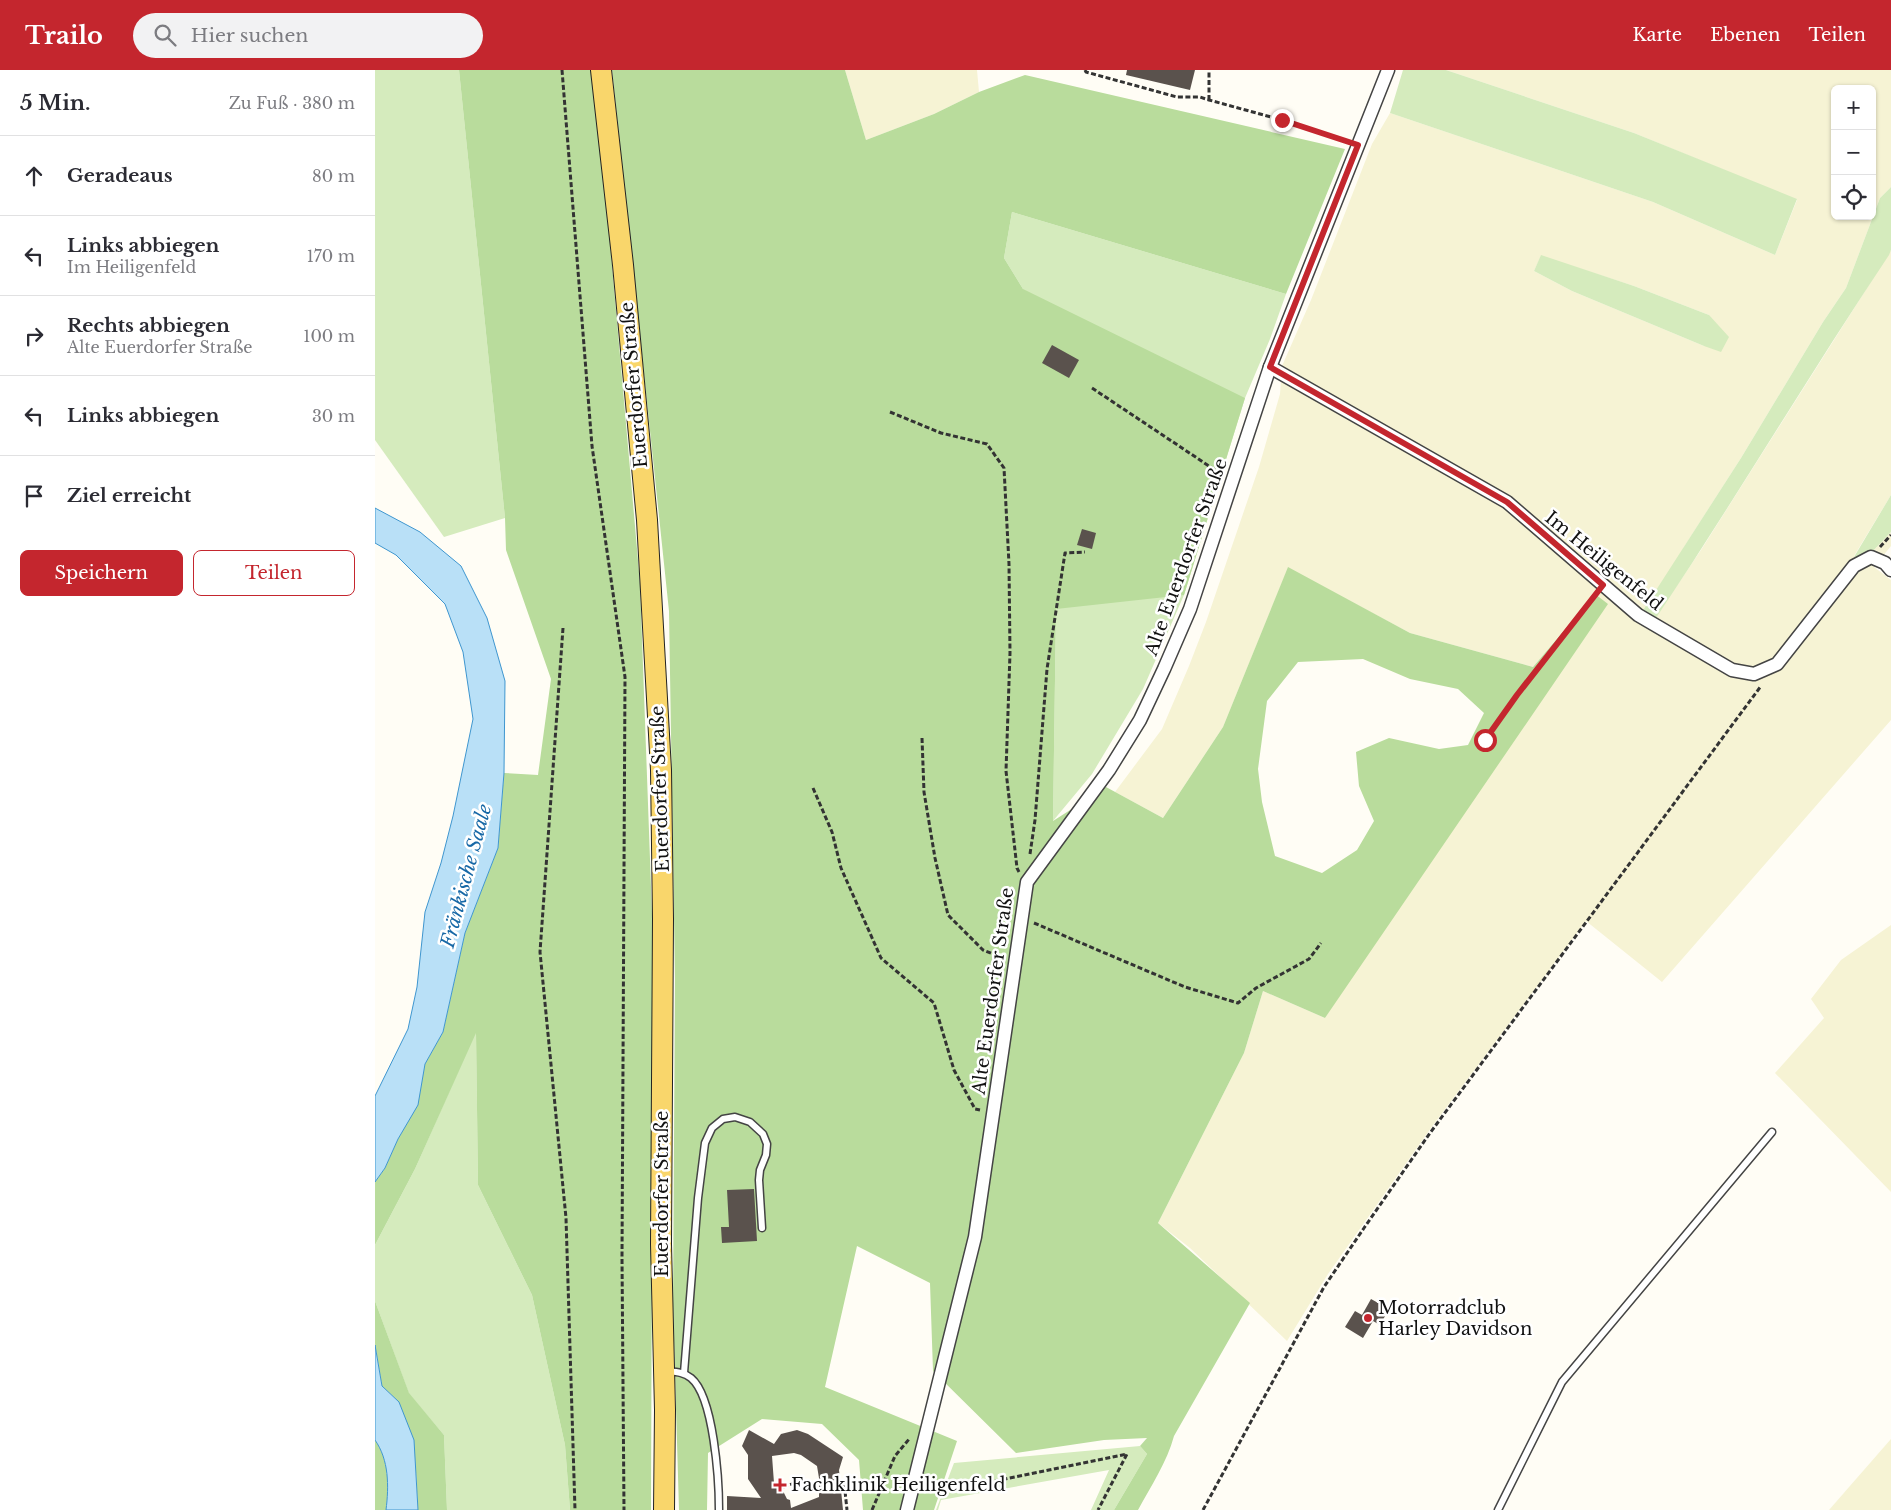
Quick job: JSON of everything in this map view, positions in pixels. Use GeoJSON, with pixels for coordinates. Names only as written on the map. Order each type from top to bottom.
{"type":"FeatureCollection","features":[{"type":"Feature","properties":{"kind":"main road","name":"Euerdorfer Straße"},"geometry":{"type":"LineString","coordinates":[[601,70],[623,265],[647,520],[661,770],[663,919],[661,1244],[664,1371],[664,1510]]}},
{"type":"Feature","properties":{"kind":"street","name":"Alte Euerdorfer Straße"},"geometry":{"type":"LineString","coordinates":[[907,1510],[975,1238],[1027,882],[1109,770],[1140,720],[1164,669],[1190,609],[1270,367],[1387,70]]}},
{"type":"Feature","properties":{"kind":"street","name":"Im Heiligenfeld"},"geometry":{"type":"LineString","coordinates":[[1270,367],[1507,502],[1638,616],[1732,670],[1754,674],[1777,664],[1854,566],[1871,557],[1885,563],[1891,570]]}},
{"type":"Feature","properties":{"kind":"lane"},"geometry":{"type":"LineString","coordinates":[[684,1373],[705,1143],[713,1128],[723,1119],[735,1117],[750,1122],[763,1134],[767,1144],[759,1180],[762,1228]]}},
{"type":"Feature","properties":{"kind":"lane"},"geometry":{"type":"LineString","coordinates":[[1497,1510],[1562,1382],[1772,1132]]}},
{"type":"Feature","properties":{"kind":"lane"},"geometry":{"type":"LineString","coordinates":[[664,1371],[684,1373],[693,1379],[701,1392],[712,1428],[719,1477],[719,1510]]}},
{"type":"Feature","properties":{"kind":"path"},"geometry":{"type":"LineString","coordinates":[[562,70],[591,446],[625,677],[622,1248],[624,1510]]}},
{"type":"Feature","properties":{"kind":"path"},"geometry":{"type":"LineString","coordinates":[[1085,70],[1086,72],[1177,98],[1200,97],[1282,120],[1358,145]]}},
{"type":"Feature","properties":{"kind":"path"},"geometry":{"type":"LineString","coordinates":[[1209,70],[1209,100]]}},
{"type":"Feature","properties":{"kind":"path"},"geometry":{"type":"LineString","coordinates":[[1092,388],[1232,481]]}},
{"type":"Feature","properties":{"kind":"path"},"geometry":{"type":"LineString","coordinates":[[890,412],[941,433],[987,444],[1004,468],[1009,564],[1010,653],[1006,771],[1017,868],[1027,882]]}},
{"type":"Feature","properties":{"kind":"path"},"geometry":{"type":"LineString","coordinates":[[1030,855],[1035,820],[1047,669],[1065,553],[1085,552]]}},
{"type":"Feature","properties":{"kind":"path"},"geometry":{"type":"LineString","coordinates":[[1485,740],[1517,695],[1603,585]]}},
{"type":"Feature","properties":{"kind":"path"},"geometry":{"type":"LineString","coordinates":[[563,628],[540,952],[566,1218],[575,1510]]}},
{"type":"Feature","properties":{"kind":"path"},"geometry":{"type":"LineString","coordinates":[[1203,1510],[1324,1287],[1364,1228],[1430,1133],[1777,664]]}},
{"type":"Feature","properties":{"kind":"path"},"geometry":{"type":"LineString","coordinates":[[922,738],[924,792],[935,858],[948,915],[983,950],[1015,963]]}},
{"type":"Feature","properties":{"kind":"path"},"geometry":{"type":"LineString","coordinates":[[813,788],[832,832],[841,868],[881,958],[934,1003],[954,1070],[975,1108],[993,1113]]}},
{"type":"Feature","properties":{"kind":"path"},"geometry":{"type":"LineString","coordinates":[[1021,919],[1185,987],[1238,1003],[1256,988],[1309,959],[1321,943]]}},
{"type":"Feature","properties":{"kind":"path"},"geometry":{"type":"LineString","coordinates":[[872,1510],[895,1456],[913,1434]]}},
{"type":"Feature","properties":{"kind":"path"},"geometry":{"type":"LineString","coordinates":[[951,1490],[1127,1454],[1098,1510]]}},
{"type":"Feature","properties":{"kind":"path"},"geometry":{"type":"LineString","coordinates":[[783,1487],[795,1483],[815,1488],[843,1486],[847,1510]]}},
{"type":"Feature","properties":{"kind":"shaded area"},"geometry":{"type":"Polygon","coordinates":[[[845,70],[977,70],[979,92],[934,114],[866,140],[845,70]]]}},
{"type":"Feature","properties":{"kind":"shaded area"},"geometry":{"type":"Polygon","coordinates":[[[1446,70],[1891,70],[1891,187],[1880,198],[1876,209],[1876,85],[1831,85],[1831,220],[1872,220],[1846,288],[1684,547],[1655,618],[1701,550],[1891,250],[1891,495],[1854,556],[1871,553],[1891,532],[1891,546],[1874,567],[1891,580],[1891,720],[1662,982],[1586,921],[1431,1128],[1328,1274],[1287,1341],[1190,1248],[1158,1223],[1244,1053],[1263,991],[1325,1018],[1594,594],[1533,667],[1410,633],[1288,568],[1223,727],[1163,818],[1115,792],[1162,729],[1189,666],[1259,467],[1280,394],[1282,366],[1311,300],[1372,144],[1390,113],[1653,202],[1775,255],[1797,200],[1634,133],[1446,70]],[[1541,256],[1534,271],[1572,291],[1704,346],[1709,315],[1634,286],[1541,256]]]}},
{"type":"Feature","properties":{"kind":"shaded area"},"geometry":{"type":"Polygon","coordinates":[[[1891,925],[1891,1192],[1775,1073],[1824,1018],[1811,999],[1841,960],[1891,925]]]}},
{"type":"Feature","properties":{"kind":"shaded area"},"geometry":{"type":"Polygon","coordinates":[[[1891,1439],[1891,1510],[1829,1510],[1891,1439]]]}},
{"type":"Feature","properties":{"kind":"green space"},"geometry":{"type":"Polygon","coordinates":[[[375,70],[459,70],[505,518],[444,537],[375,440],[375,70]]]}},
{"type":"Feature","properties":{"kind":"green space"},"geometry":{"type":"Polygon","coordinates":[[[459,70],[592,70],[601,139],[640,583],[653,942],[651,1510],[570,1510],[565,1445],[532,1295],[478,1185],[476,1033],[415,1169],[375,1245],[375,1182],[385,1168],[398,1139],[417,1105],[425,1064],[443,1032],[465,933],[498,848],[504,773],[538,775],[551,679],[506,550],[505,518],[459,70]]]}},
{"type":"Feature","properties":{"kind":"green space"},"geometry":{"type":"Polygon","coordinates":[[[612,70],[845,70],[866,140],[934,114],[979,92],[1025,75],[1345,149],[1286,294],[1012,212],[1004,258],[1023,289],[1245,398],[1184,595],[1056,609],[1053,821],[1106,787],[1163,818],[1223,727],[1288,567],[1410,633],[1533,667],[1595,594],[1608,604],[1325,1018],[1263,991],[1244,1053],[1158,1223],[1250,1303],[1174,1436],[1163,1465],[1138,1510],[1114,1510],[1147,1454],[1140,1446],[1147,1438],[1104,1440],[1016,1453],[933,1371],[930,1283],[857,1246],[825,1387],[957,1441],[934,1510],[863,1510],[859,1460],[822,1424],[762,1419],[708,1453],[707,1510],[679,1510],[673,1306],[675,980],[669,611],[612,70]],[[1363,659],[1298,662],[1267,701],[1258,769],[1262,802],[1275,856],[1322,873],[1357,850],[1374,821],[1359,786],[1356,752],[1389,738],[1439,749],[1468,745],[1484,713],[1458,689],[1410,679],[1363,659]]]}},
{"type":"Feature","properties":{"kind":"green space"},"geometry":{"type":"Polygon","coordinates":[[[1403,70],[1446,70],[1634,133],[1797,199],[1775,255],[1653,202],[1390,113],[1403,70]]]}},
{"type":"Feature","properties":{"kind":"green space"},"geometry":{"type":"Polygon","coordinates":[[[1891,187],[1891,250],[1889,255],[1656,618],[1642,612],[1741,458],[1823,322],[1846,288],[1872,220],[1876,220],[1876,209],[1880,198],[1891,187]]]}},
{"type":"Feature","properties":{"kind":"green space"},"geometry":{"type":"Polygon","coordinates":[[[1012,212],[1286,294],[1270,339],[1245,398],[1184,595],[1143,689],[1092,774],[1053,821],[1056,609],[1023,289],[1004,258],[1012,212]]]}},
{"type":"Feature","properties":{"kind":"green space"},"geometry":{"type":"Polygon","coordinates":[[[1541,255],[1634,286],[1709,315],[1729,337],[1721,352],[1572,291],[1534,271],[1541,255]]]}},
{"type":"Feature","properties":{"kind":"green space"},"geometry":{"type":"Polygon","coordinates":[[[1891,495],[1891,532],[1871,553],[1854,557],[1891,495]]]}},
{"type":"Feature","properties":{"kind":"green space"},"geometry":{"type":"Polygon","coordinates":[[[476,1031],[478,1185],[532,1295],[565,1445],[570,1510],[447,1510],[444,1435],[409,1394],[375,1301],[375,1245],[415,1169],[476,1031]]]}},
{"type":"Feature","properties":{"kind":"green space"},"geometry":{"type":"Polygon","coordinates":[[[375,1301],[409,1393],[444,1435],[447,1510],[418,1510],[416,1472],[399,1402],[382,1386],[375,1345],[375,1301]]]}},
{"type":"Feature","properties":{"kind":"green space"},"geometry":{"type":"Polygon","coordinates":[[[375,1440],[383,1456],[387,1474],[386,1510],[375,1510],[375,1440]]]}},
{"type":"Feature","properties":{"kind":"green space"},"geometry":{"type":"Polygon","coordinates":[[[1140,1446],[1147,1454],[1114,1510],[1091,1510],[1109,1470],[941,1500],[938,1510],[936,1510],[954,1463],[1140,1446]]]}},
{"type":"Feature","properties":{"kind":"water","name":"Fränkische Saale"},"geometry":{"type":"Polygon","coordinates":[[[375,508],[420,532],[461,566],[487,618],[505,681],[504,773],[498,848],[465,933],[443,1032],[425,1064],[418,1105],[398,1139],[385,1168],[375,1182],[375,1096],[408,1029],[417,987],[425,912],[441,863],[453,816],[473,719],[463,652],[445,604],[396,555],[375,543],[375,508]]]}},
{"type":"Feature","properties":{"kind":"water"},"geometry":{"type":"Polygon","coordinates":[[[375,1345],[382,1386],[399,1402],[414,1440],[418,1510],[386,1510],[387,1474],[383,1456],[375,1440],[375,1345]]]}},
{"type":"Feature","properties":{"kind":"building"},"geometry":{"type":"Polygon","coordinates":[[[1127,70],[1195,70],[1190,90],[1126,75],[1127,70]]]}},
{"type":"Feature","properties":{"kind":"building"},"geometry":{"type":"Polygon","coordinates":[[[1052,345],[1079,360],[1069,378],[1042,363],[1052,345]]]}},
{"type":"Feature","properties":{"kind":"building"},"geometry":{"type":"Polygon","coordinates":[[[1082,529],[1096,533],[1092,549],[1077,545],[1082,529]]]}},
{"type":"Feature","properties":{"kind":"building"},"geometry":{"type":"Polygon","coordinates":[[[754,1189],[757,1241],[722,1243],[721,1227],[729,1227],[727,1190],[754,1189]]]}},
{"type":"Feature","properties":{"kind":"building","name":"Motorradclub Harley Davidson"},"geometry":{"type":"Polygon","coordinates":[[[1371,1299],[1389,1309],[1380,1325],[1373,1321],[1363,1338],[1345,1327],[1355,1311],[1362,1315],[1371,1299]]]}},
{"type":"Feature","properties":{"kind":"building"},"geometry":{"type":"Polygon","coordinates":[[[749,1430],[774,1444],[781,1434],[797,1430],[808,1434],[843,1457],[839,1470],[843,1510],[727,1510],[727,1496],[761,1498],[748,1479],[748,1455],[742,1446],[749,1430]],[[794,1453],[772,1456],[774,1483],[790,1500],[791,1508],[819,1497],[817,1466],[801,1455],[794,1453]]]}},
{"type":"Feature","properties":{"kind":"place","name":"Motorradclub Harley Davidson"},"geometry":{"type":"Point","coordinates":[1368,1318]}},
{"type":"Feature","properties":{"kind":"place","name":"Fachklinik Heiligenfeld"},"geometry":{"type":"Point","coordinates":[780,1485]}},
{"type":"Feature","properties":{"kind":"route"},"geometry":{"type":"LineString","coordinates":[[1282,120],[1358,145],[1270,367],[1507,502],[1603,585],[1517,695],[1485,740]]}}]}
